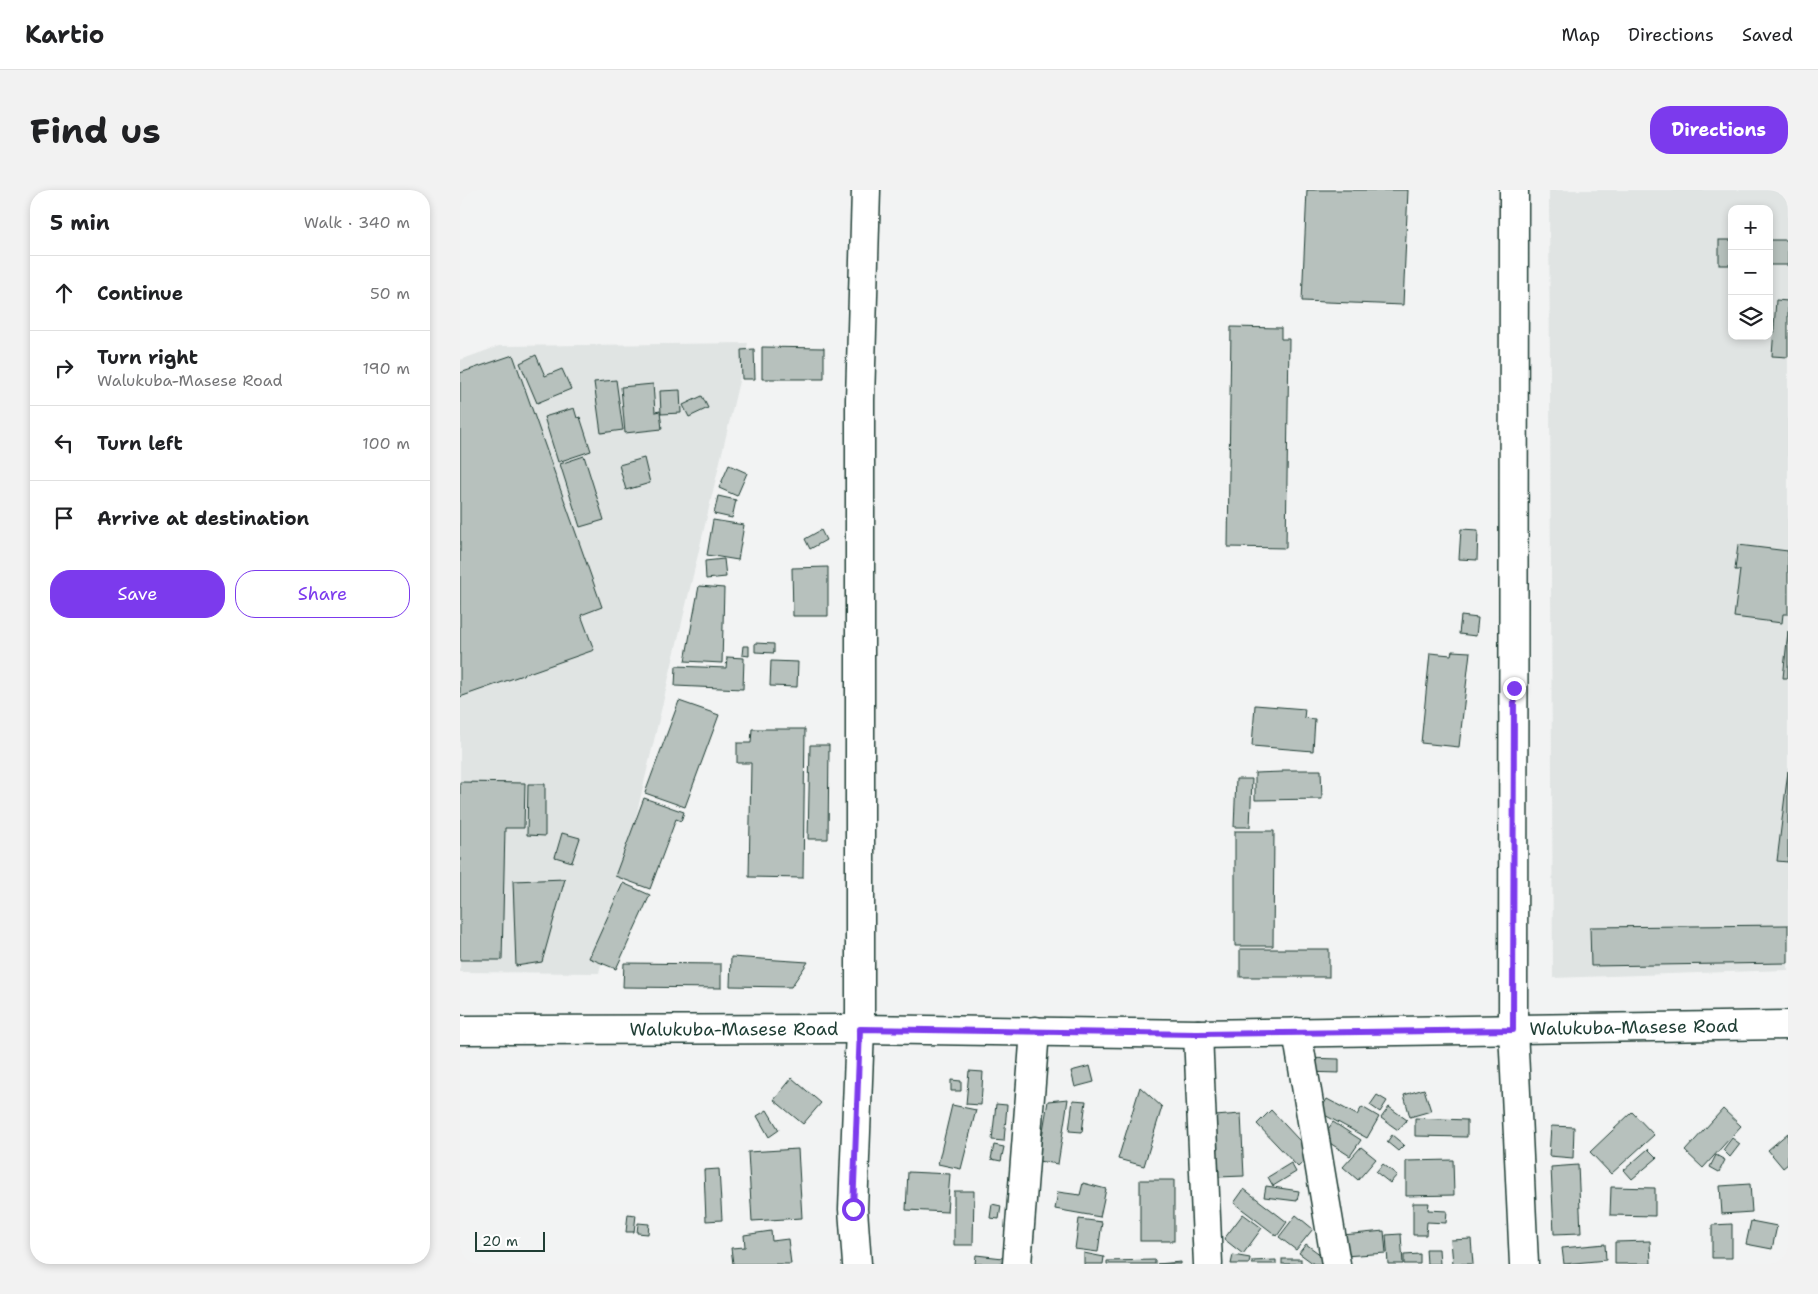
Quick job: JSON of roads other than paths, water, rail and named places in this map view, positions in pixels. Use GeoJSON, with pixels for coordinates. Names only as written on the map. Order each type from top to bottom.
{"type":"FeatureCollection","features":[{"type":"Feature","properties":{"kind":"street"},"geometry":{"type":"LineString","coordinates":[[857,1264],[853,1209],[860,1029],[860,400],[866,190]]}},
{"type":"Feature","properties":{"kind":"street"},"geometry":{"type":"LineString","coordinates":[[1514,190],[1513,1030],[1524,1264]]}},
{"type":"Feature","properties":{"kind":"street","name":"Walukuba-Masese Road"},"geometry":{"type":"LineString","coordinates":[[460,1030],[860,1029],[1198,1034],[1788,1025]]}},
{"type":"Feature","properties":{"kind":"street"},"geometry":{"type":"LineString","coordinates":[[1017,1264],[1035,1031]]}},
{"type":"Feature","properties":{"kind":"street"},"geometry":{"type":"LineString","coordinates":[[1297,1032],[1336,1264]]}},
{"type":"Feature","properties":{"kind":"street"},"geometry":{"type":"LineString","coordinates":[[1198,1034],[1208,1264]]}}]}
